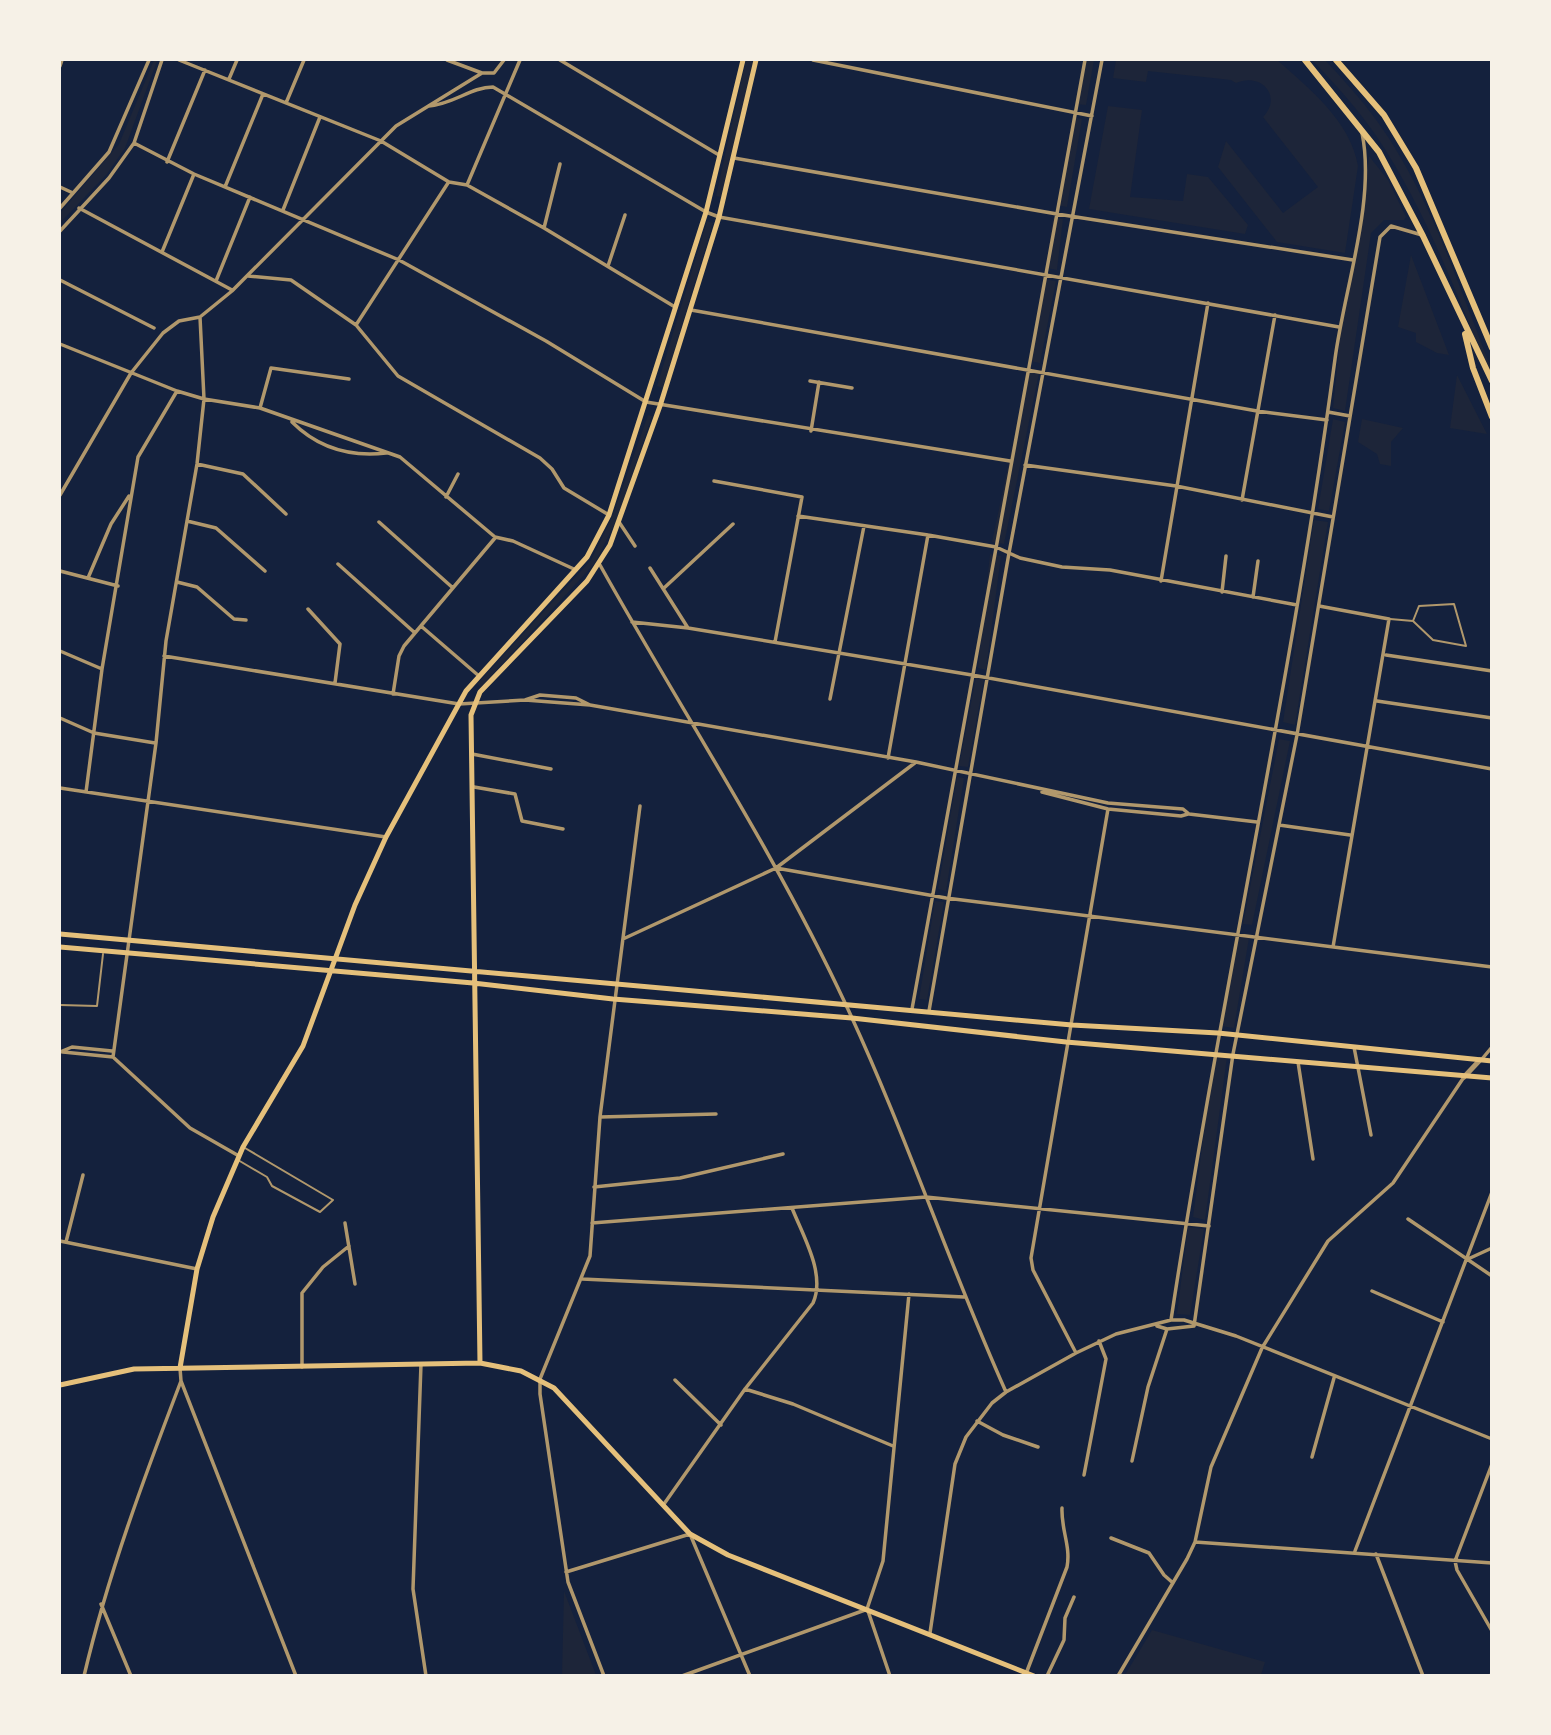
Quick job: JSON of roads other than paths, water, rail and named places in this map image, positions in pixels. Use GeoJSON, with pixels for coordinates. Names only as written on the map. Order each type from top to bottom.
{"type":"FeatureCollection","features":[{"type":"Feature","properties":{"kind":"highway"},"geometry":{"type":"LineString","coordinates":[[1305,60],[1379,152],[1423,236],[1463,325],[1492,381]]}},
{"type":"Feature","properties":{"kind":"highway"},"geometry":{"type":"LineString","coordinates":[[1336,60],[1384,115],[1416,168],[1492,348]]}},
{"type":"Feature","properties":{"kind":"highway"},"geometry":{"type":"LineString","coordinates":[[1481,318],[1492,334]]}},
{"type":"Feature","properties":{"kind":"highway"},"geometry":{"type":"LineString","coordinates":[[1463,325],[1473,368],[1492,417]]}},
{"type":"Feature","properties":{"kind":"main road"},"geometry":{"type":"LineString","coordinates":[[180,1368],[197,1269],[213,1217],[243,1147],[303,1046],[355,905],[386,837],[459,704],[479,676],[577,570],[609,516],[706,212],[743,60]]}},
{"type":"Feature","properties":{"kind":"main road"},"geometry":{"type":"LineString","coordinates":[[480,1363],[471,715],[481,692],[600,565],[619,522],[660,406],[719,217],[756,60]]}},
{"type":"Feature","properties":{"kind":"main road"},"geometry":{"type":"LineString","coordinates":[[60,934],[1072,1025],[1218,1033],[1492,1061]]}},
{"type":"Feature","properties":{"kind":"main road"},"geometry":{"type":"LineString","coordinates":[[60,947],[473,983],[613,999],[852,1018],[1066,1042],[1214,1052],[1492,1078]]}},
{"type":"Feature","properties":{"kind":"main road"},"geometry":{"type":"LineString","coordinates":[[60,1385],[134,1369],[480,1363],[521,1371],[540,1379],[567,1399],[690,1534],[728,1555],[1034,1675]]}},
{"type":"Feature","properties":{"kind":"street"},"geometry":{"type":"LineString","coordinates":[[60,66],[62,60]]}},
{"type":"Feature","properties":{"kind":"street"},"geometry":{"type":"LineString","coordinates":[[60,208],[108,152],[117,137],[149,60]]}},
{"type":"Feature","properties":{"kind":"street"},"geometry":{"type":"LineString","coordinates":[[60,230],[109,178],[134,143],[162,60]]}},
{"type":"Feature","properties":{"kind":"street"},"geometry":{"type":"LineString","coordinates":[[180,60],[381,141],[449,182],[467,185],[544,228],[677,308]]}},
{"type":"Feature","properties":{"kind":"street"},"geometry":{"type":"LineString","coordinates":[[229,79],[237,60]]}},
{"type":"Feature","properties":{"kind":"street"},"geometry":{"type":"LineString","coordinates":[[286,103],[304,60]]}},
{"type":"Feature","properties":{"kind":"street"},"geometry":{"type":"LineString","coordinates":[[447,60],[482,73],[494,73],[504,60]]}},
{"type":"Feature","properties":{"kind":"street"},"geometry":{"type":"LineString","coordinates":[[467,185],[520,60]]}},
{"type":"Feature","properties":{"kind":"street"},"geometry":{"type":"LineString","coordinates":[[560,60],[719,155]]}},
{"type":"Feature","properties":{"kind":"street"},"geometry":{"type":"LineString","coordinates":[[813,60],[1092,116]]}},
{"type":"Feature","properties":{"kind":"street"},"geometry":{"type":"LineString","coordinates":[[912,1009],[1085,60]]}},
{"type":"Feature","properties":{"kind":"street"},"geometry":{"type":"LineString","coordinates":[[929,1011],[946,898],[1102,60]]}},
{"type":"Feature","properties":{"kind":"street"},"geometry":{"type":"LineString","coordinates":[[167,162],[205,69]]}},
{"type":"Feature","properties":{"kind":"street"},"geometry":{"type":"LineString","coordinates":[[60,495],[131,373],[163,333],[179,321],[200,317],[232,291],[396,126],[482,73]]}},
{"type":"Feature","properties":{"kind":"street"},"geometry":{"type":"LineString","coordinates":[[429,106],[449,104],[481,87],[493,87],[706,212],[719,217],[1339,327]]}},
{"type":"Feature","properties":{"kind":"street"},"geometry":{"type":"LineString","coordinates":[[225,187],[263,94]]}},
{"type":"Feature","properties":{"kind":"street"},"geometry":{"type":"LineString","coordinates":[[283,210],[320,117]]}},
{"type":"Feature","properties":{"kind":"street"},"geometry":{"type":"LineString","coordinates":[[1171,1320],[1214,1052],[1276,732],[1327,420],[1339,327],[1367,173],[1361,127]]}},
{"type":"Feature","properties":{"kind":"street"},"geometry":{"type":"LineString","coordinates":[[134,143],[194,174],[399,260],[546,341],[646,402],[811,431],[1010,461]]}},
{"type":"Feature","properties":{"kind":"street"},"geometry":{"type":"LineString","coordinates":[[733,158],[1057,214],[1353,260]]}},
{"type":"Feature","properties":{"kind":"street"},"geometry":{"type":"LineString","coordinates":[[544,228],[560,164]]}},
{"type":"Feature","properties":{"kind":"street"},"geometry":{"type":"LineString","coordinates":[[162,252],[194,174]]}},
{"type":"Feature","properties":{"kind":"street"},"geometry":{"type":"LineString","coordinates":[[356,325],[449,182]]}},
{"type":"Feature","properties":{"kind":"street"},"geometry":{"type":"LineString","coordinates":[[60,187],[73,193]]}},
{"type":"Feature","properties":{"kind":"street"},"geometry":{"type":"LineString","coordinates":[[216,281],[250,197]]}},
{"type":"Feature","properties":{"kind":"street"},"geometry":{"type":"LineString","coordinates":[[79,208],[232,291]]}},
{"type":"Feature","properties":{"kind":"street"},"geometry":{"type":"LineString","coordinates":[[608,266],[625,215]]}},
{"type":"Feature","properties":{"kind":"street"},"geometry":{"type":"LineString","coordinates":[[1194,1326],[1233,1054],[1297,735],[1380,236],[1391,226],[1423,236]]}},
{"type":"Feature","properties":{"kind":"street"},"geometry":{"type":"LineString","coordinates":[[248,276],[290,280],[356,325],[398,376],[540,458],[552,469],[564,488],[609,516]]}},
{"type":"Feature","properties":{"kind":"street"},"geometry":{"type":"LineString","coordinates":[[60,280],[154,328]]}},
{"type":"Feature","properties":{"kind":"street"},"geometry":{"type":"LineString","coordinates":[[1161,581],[1208,303]]}},
{"type":"Feature","properties":{"kind":"street"},"geometry":{"type":"LineString","coordinates":[[691,310],[1257,411],[1327,420]]}},
{"type":"Feature","properties":{"kind":"street"},"geometry":{"type":"LineString","coordinates":[[1242,500],[1275,315]]}},
{"type":"Feature","properties":{"kind":"street"},"geometry":{"type":"LineString","coordinates":[[113,1054],[156,743],[164,656],[197,464],[204,399],[200,317]]}},
{"type":"Feature","properties":{"kind":"street"},"geometry":{"type":"LineString","coordinates":[[60,344],[177,391],[204,399],[260,408],[290,421],[301,431],[347,454],[390,453]]}},
{"type":"Feature","properties":{"kind":"street"},"geometry":{"type":"LineString","coordinates":[[260,408],[268,371],[276,366],[349,379]]}},
{"type":"Feature","properties":{"kind":"street"},"geometry":{"type":"LineString","coordinates":[[810,382],[852,388]]}},
{"type":"Feature","properties":{"kind":"street"},"geometry":{"type":"LineString","coordinates":[[811,431],[819,382]]}},
{"type":"Feature","properties":{"kind":"street"},"geometry":{"type":"LineString","coordinates":[[86,792],[138,457],[177,391]]}},
{"type":"Feature","properties":{"kind":"street"},"geometry":{"type":"LineString","coordinates":[[1328,412],[1350,416]]}},
{"type":"Feature","properties":{"kind":"street"},"geometry":{"type":"LineString","coordinates":[[290,421],[303,421],[390,453],[411,464],[495,537],[513,541],[577,570]]}},
{"type":"Feature","properties":{"kind":"street"},"geometry":{"type":"LineString","coordinates":[[197,464],[243,474],[286,514]]}},
{"type":"Feature","properties":{"kind":"street"},"geometry":{"type":"LineString","coordinates":[[1026,465],[1176,486],[1333,517]]}},
{"type":"Feature","properties":{"kind":"street"},"geometry":{"type":"LineString","coordinates":[[446,496],[458,474]]}},
{"type":"Feature","properties":{"kind":"street"},"geometry":{"type":"LineString","coordinates":[[714,481],[802,497],[775,642]]}},
{"type":"Feature","properties":{"kind":"street"},"geometry":{"type":"LineString","coordinates":[[88,579],[111,524],[130,495]]}},
{"type":"Feature","properties":{"kind":"street"},"geometry":{"type":"LineString","coordinates":[[798,516],[928,535],[996,548],[1062,567],[1110,570],[1297,605]]}},
{"type":"Feature","properties":{"kind":"street"},"geometry":{"type":"LineString","coordinates":[[187,521],[216,528],[265,571]]}},
{"type":"Feature","properties":{"kind":"street"},"geometry":{"type":"LineString","coordinates":[[379,522],[454,589]]}},
{"type":"Feature","properties":{"kind":"street"},"geometry":{"type":"LineString","coordinates":[[619,522],[635,546]]}},
{"type":"Feature","properties":{"kind":"street"},"geometry":{"type":"LineString","coordinates":[[664,588],[733,524]]}},
{"type":"Feature","properties":{"kind":"street"},"geometry":{"type":"LineString","coordinates":[[830,699],[864,526]]}},
{"type":"Feature","properties":{"kind":"street"},"geometry":{"type":"LineString","coordinates":[[888,758],[928,535]]}},
{"type":"Feature","properties":{"kind":"street"},"geometry":{"type":"LineString","coordinates":[[393,694],[399,656],[495,537]]}},
{"type":"Feature","properties":{"kind":"street"},"geometry":{"type":"LineString","coordinates":[[1222,592],[1226,556]]}},
{"type":"Feature","properties":{"kind":"street"},"geometry":{"type":"LineString","coordinates":[[1252,597],[1258,561]]}},
{"type":"Feature","properties":{"kind":"street"},"geometry":{"type":"LineString","coordinates":[[338,564],[415,633]]}},
{"type":"Feature","properties":{"kind":"street"},"geometry":{"type":"LineString","coordinates":[[600,565],[776,868],[846,1005],[926,1197],[964,1297],[1006,1392]]}},
{"type":"Feature","properties":{"kind":"street"},"geometry":{"type":"LineString","coordinates":[[650,568],[688,628]]}},
{"type":"Feature","properties":{"kind":"street"},"geometry":{"type":"LineString","coordinates":[[60,571],[118,586]]}},
{"type":"Feature","properties":{"kind":"street"},"geometry":{"type":"LineString","coordinates":[[177,582],[197,587],[234,619],[246,620]]}},
{"type":"Feature","properties":{"kind":"street"},"geometry":{"type":"LineString","coordinates":[[1320,606],[1389,619],[1333,947]]}},
{"type":"Feature","properties":{"kind":"street"},"geometry":{"type":"LineString","coordinates":[[308,609],[334,634],[340,644],[335,683]]}},
{"type":"Feature","properties":{"kind":"street"},"geometry":{"type":"LineString","coordinates":[[632,622],[839,652],[1492,769]]}},
{"type":"Feature","properties":{"kind":"street"},"geometry":{"type":"LineString","coordinates":[[421,626],[479,676]]}},
{"type":"Feature","properties":{"kind":"street"},"geometry":{"type":"LineString","coordinates":[[60,651],[103,669]]}},
{"type":"Feature","properties":{"kind":"street"},"geometry":{"type":"LineString","coordinates":[[1385,654],[1492,671]]}},
{"type":"Feature","properties":{"kind":"street"},"geometry":{"type":"LineString","coordinates":[[164,656],[459,704],[525,700],[590,705],[955,769],[1108,803],[1183,809],[1189,814]]}},
{"type":"Feature","properties":{"kind":"street"},"geometry":{"type":"LineString","coordinates":[[525,700],[540,695],[576,698],[590,705]]}},
{"type":"Feature","properties":{"kind":"street"},"geometry":{"type":"LineString","coordinates":[[1377,701],[1492,718]]}},
{"type":"Feature","properties":{"kind":"street"},"geometry":{"type":"LineString","coordinates":[[60,718],[94,733],[156,743]]}},
{"type":"Feature","properties":{"kind":"street"},"geometry":{"type":"LineString","coordinates":[[472,754],[551,769]]}},
{"type":"Feature","properties":{"kind":"street"},"geometry":{"type":"LineString","coordinates":[[623,939],[776,868],[915,762]]}},
{"type":"Feature","properties":{"kind":"street"},"geometry":{"type":"LineString","coordinates":[[474,787],[515,794],[522,821],[563,829]]}},
{"type":"Feature","properties":{"kind":"street"},"geometry":{"type":"LineString","coordinates":[[60,788],[386,837]]}},
{"type":"Feature","properties":{"kind":"street"},"geometry":{"type":"LineString","coordinates":[[1040,790],[1047,795],[1108,809],[1257,822]]}},
{"type":"Feature","properties":{"kind":"street"},"geometry":{"type":"LineString","coordinates":[[604,1675],[566,1572],[540,1379],[590,1255],[600,1117],[613,999],[640,806]]}},
{"type":"Feature","properties":{"kind":"street"},"geometry":{"type":"LineString","coordinates":[[1076,1353],[1033,1270],[1031,1258],[1108,809]]}},
{"type":"Feature","properties":{"kind":"street"},"geometry":{"type":"LineString","coordinates":[[1279,825],[1351,835]]}},
{"type":"Feature","properties":{"kind":"street"},"geometry":{"type":"LineString","coordinates":[[776,868],[946,898],[1492,967]]}},
{"type":"Feature","properties":{"kind":"street"},"geometry":{"type":"LineString","coordinates":[[113,1054],[60,1052],[72,1046],[113,1054],[190,1128],[238,1158]]}},
{"type":"Feature","properties":{"kind":"street"},"geometry":{"type":"LineString","coordinates":[[1354,1047],[1371,1135]]}},
{"type":"Feature","properties":{"kind":"street"},"geometry":{"type":"LineString","coordinates":[[1118,1675],[1195,1542],[1211,1467],[1262,1348],[1328,1241],[1392,1183],[1464,1077],[1492,1047]]}},
{"type":"Feature","properties":{"kind":"street"},"geometry":{"type":"LineString","coordinates":[[1298,1060],[1313,1159]]}},
{"type":"Feature","properties":{"kind":"street"},"geometry":{"type":"LineString","coordinates":[[600,1117],[716,1114]]}},
{"type":"Feature","properties":{"kind":"street"},"geometry":{"type":"LineString","coordinates":[[594,1187],[680,1178],[783,1154]]}},
{"type":"Feature","properties":{"kind":"street"},"geometry":{"type":"LineString","coordinates":[[66,1242],[83,1175]]}},
{"type":"Feature","properties":{"kind":"street"},"geometry":{"type":"LineString","coordinates":[[1355,1551],[1492,1192]]}},
{"type":"Feature","properties":{"kind":"street"},"geometry":{"type":"LineString","coordinates":[[592,1223],[926,1197],[1209,1226]]}},
{"type":"Feature","properties":{"kind":"street"},"geometry":{"type":"LineString","coordinates":[[664,1504],[745,1389],[813,1303],[819,1290],[816,1272],[792,1207]]}},
{"type":"Feature","properties":{"kind":"street"},"geometry":{"type":"LineString","coordinates":[[1408,1219],[1492,1276]]}},
{"type":"Feature","properties":{"kind":"street"},"geometry":{"type":"LineString","coordinates":[[345,1223],[355,1283]]}},
{"type":"Feature","properties":{"kind":"street"},"geometry":{"type":"LineString","coordinates":[[60,1241],[197,1269]]}},
{"type":"Feature","properties":{"kind":"street"},"geometry":{"type":"LineString","coordinates":[[302,1367],[302,1293],[323,1268],[349,1246]]}},
{"type":"Feature","properties":{"kind":"street"},"geometry":{"type":"LineString","coordinates":[[1468,1259],[1492,1248]]}},
{"type":"Feature","properties":{"kind":"street"},"geometry":{"type":"LineString","coordinates":[[582,1279],[964,1297]]}},
{"type":"Feature","properties":{"kind":"street"},"geometry":{"type":"LineString","coordinates":[[1372,1291],[1443,1322]]}},
{"type":"Feature","properties":{"kind":"street"},"geometry":{"type":"LineString","coordinates":[[890,1675],[867,1609],[883,1560],[909,1294]]}},
{"type":"Feature","properties":{"kind":"street"},"geometry":{"type":"LineString","coordinates":[[930,1633],[955,1464],[966,1437],[977,1421],[1006,1392],[1099,1341],[1132,1329],[1171,1320],[1184,1320],[1194,1326],[1236,1336],[1492,1439]]}},
{"type":"Feature","properties":{"kind":"street"},"geometry":{"type":"LineString","coordinates":[[1155,1325],[1167,1329],[1194,1326]]}},
{"type":"Feature","properties":{"kind":"street"},"geometry":{"type":"LineString","coordinates":[[1132,1461],[1149,1387],[1167,1329]]}},
{"type":"Feature","properties":{"kind":"street"},"geometry":{"type":"LineString","coordinates":[[1084,1475],[1106,1359],[1099,1341]]}},
{"type":"Feature","properties":{"kind":"street"},"geometry":{"type":"LineString","coordinates":[[421,1364],[413,1590],[426,1675]]}},
{"type":"Feature","properties":{"kind":"street"},"geometry":{"type":"LineString","coordinates":[[180,1368],[181,1381],[296,1675]]}},
{"type":"Feature","properties":{"kind":"street"},"geometry":{"type":"LineString","coordinates":[[1312,1457],[1334,1377]]}},
{"type":"Feature","properties":{"kind":"street"},"geometry":{"type":"LineString","coordinates":[[675,1380],[720,1425]]}},
{"type":"Feature","properties":{"kind":"street"},"geometry":{"type":"LineString","coordinates":[[85,1675],[101,1604],[123,1534],[181,1381]]}},
{"type":"Feature","properties":{"kind":"street"},"geometry":{"type":"LineString","coordinates":[[745,1389],[793,1404],[894,1446]]}},
{"type":"Feature","properties":{"kind":"street"},"geometry":{"type":"LineString","coordinates":[[977,1421],[1003,1435],[1038,1447]]}},
{"type":"Feature","properties":{"kind":"street"},"geometry":{"type":"LineString","coordinates":[[1492,1464],[1455,1561],[1457,1570],[1492,1630]]}},
{"type":"Feature","properties":{"kind":"street"},"geometry":{"type":"LineString","coordinates":[[1027,1671],[1068,1567],[1070,1551],[1061,1526],[1062,1508]]}},
{"type":"Feature","properties":{"kind":"street"},"geometry":{"type":"LineString","coordinates":[[566,1572],[690,1534],[750,1675]]}},
{"type":"Feature","properties":{"kind":"street"},"geometry":{"type":"LineString","coordinates":[[1111,1538],[1149,1553],[1173,1583]]}},
{"type":"Feature","properties":{"kind":"street"},"geometry":{"type":"LineString","coordinates":[[1195,1542],[1355,1551],[1492,1563]]}},
{"type":"Feature","properties":{"kind":"street"},"geometry":{"type":"LineString","coordinates":[[1376,1554],[1423,1675]]}},
{"type":"Feature","properties":{"kind":"street"},"geometry":{"type":"LineString","coordinates":[[1048,1675],[1064,1640],[1065,1618],[1074,1597]]}},
{"type":"Feature","properties":{"kind":"street"},"geometry":{"type":"LineString","coordinates":[[101,1604],[131,1675]]}},
{"type":"Feature","properties":{"kind":"street"},"geometry":{"type":"LineString","coordinates":[[682,1675],[867,1609]]}},
{"type":"Feature","properties":{"kind":"lane"},"geometry":{"type":"LineString","coordinates":[[1389,619],[1413,621],[1433,640],[1465,646],[1454,604],[1419,606],[1413,621]]}},
{"type":"Feature","properties":{"kind":"lane"},"geometry":{"type":"LineString","coordinates":[[60,1005],[97,1006],[103,951]]}},
{"type":"Feature","properties":{"kind":"lane"},"geometry":{"type":"LineString","coordinates":[[238,1158],[267,1177],[272,1186],[320,1212],[333,1200],[243,1147]]}}]}
